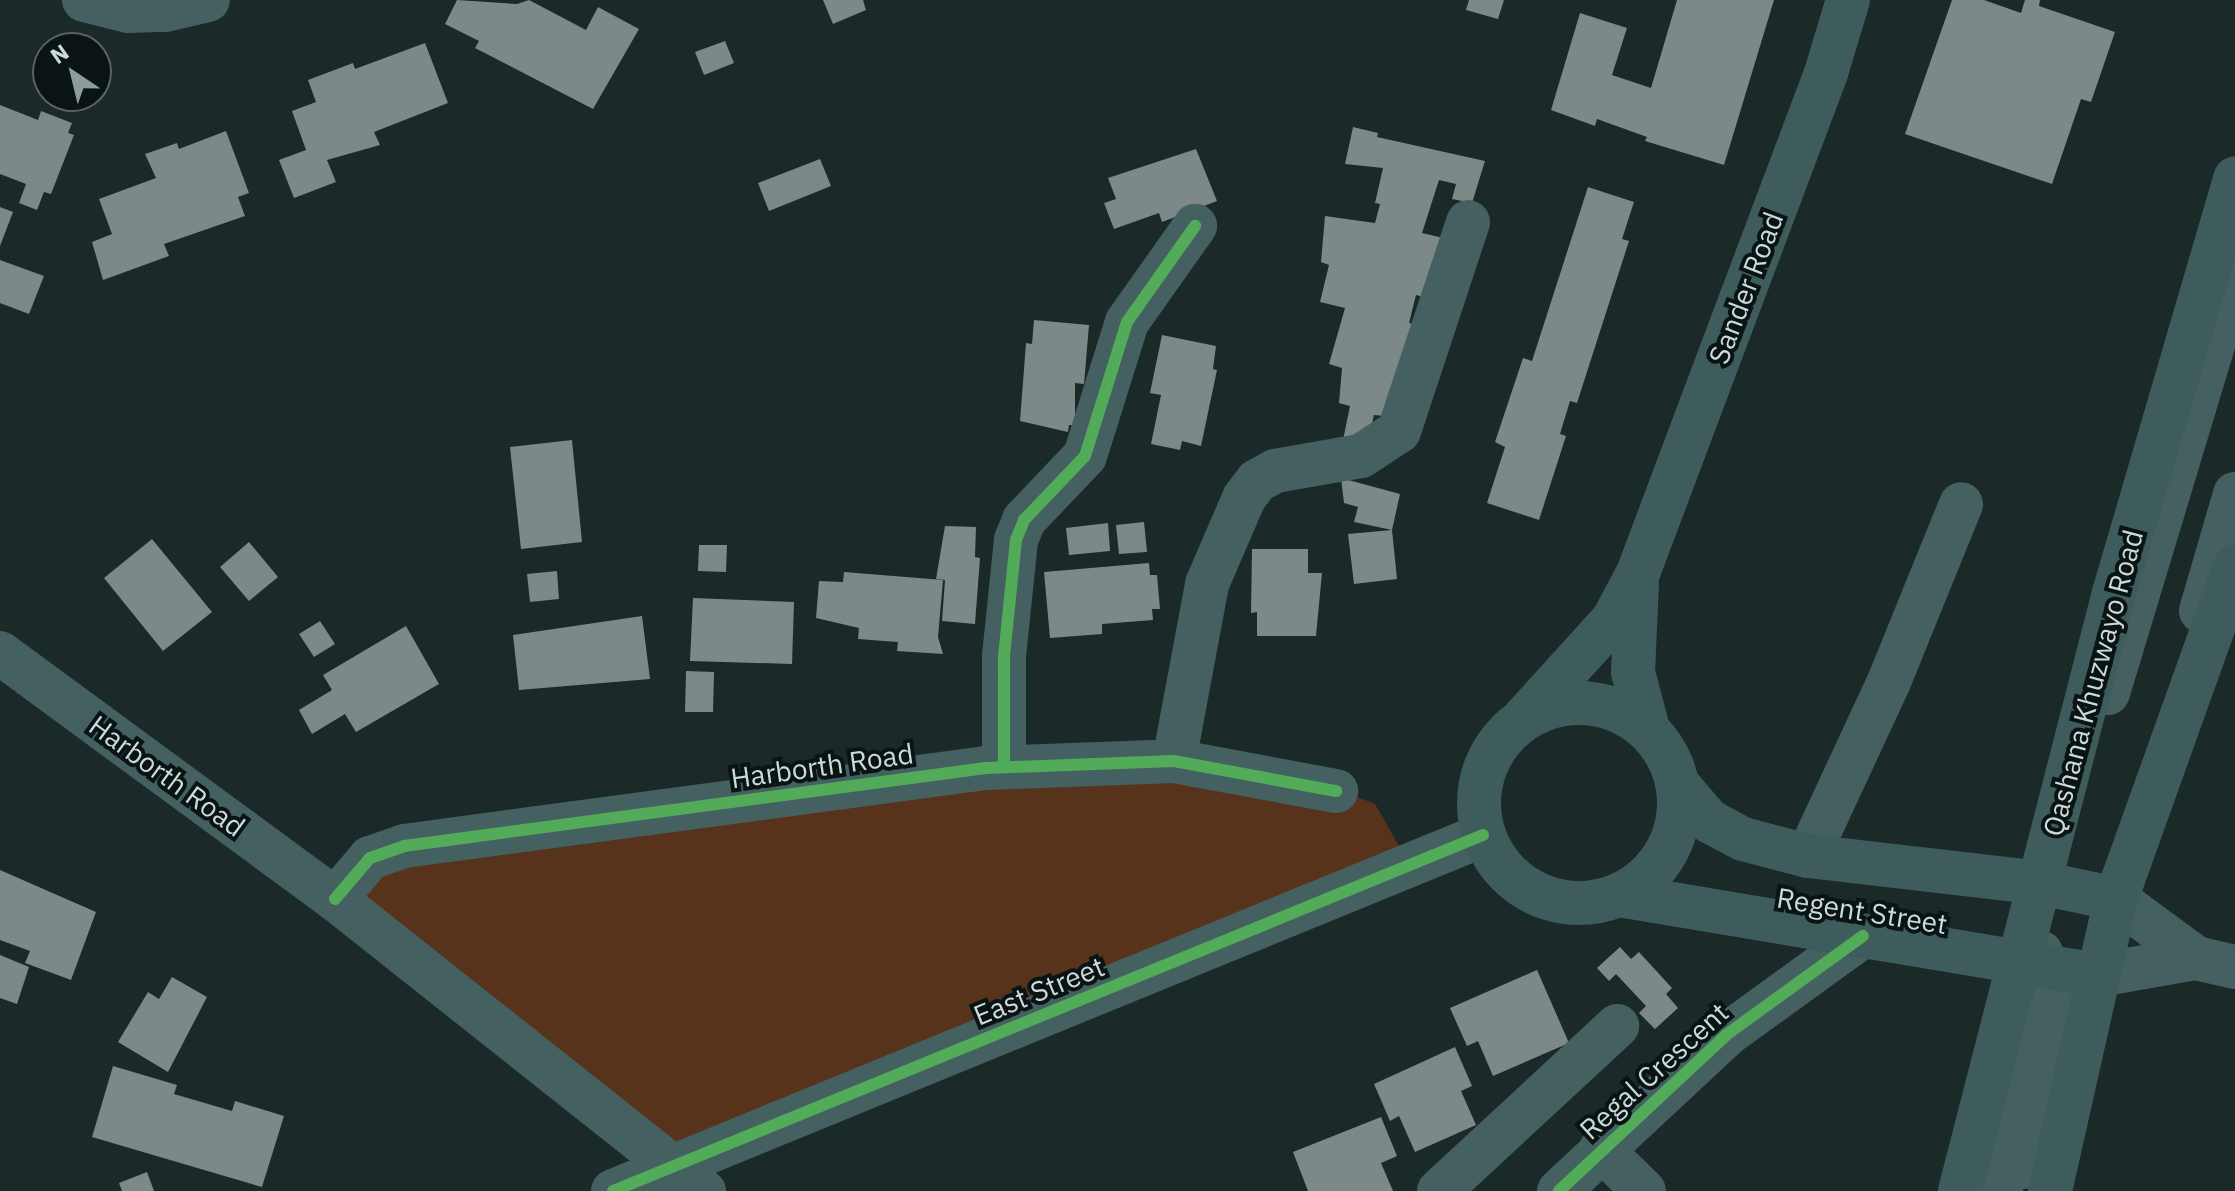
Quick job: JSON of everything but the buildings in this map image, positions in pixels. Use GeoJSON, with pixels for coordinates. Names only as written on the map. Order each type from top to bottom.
{"type":"FeatureCollection","features":[{"type":"Feature","properties":{"kind":"main road","name":"Sander Road"},"geometry":{"type":"LineString","coordinates":[[1524,718],[1613,620],[1638,573],[1826,73],[1848,0]]}},
{"type":"Feature","properties":{"kind":"main road","name":"Qashana Khuzwayo Road"},"geometry":{"type":"LineString","coordinates":[[1960,1191],[2049,885],[2114,593],[2235,178]]}},
{"type":"Feature","properties":{"kind":"main road"},"geometry":{"type":"LineString","coordinates":[[2050,1191],[2090,974],[2109,898],[2235,566]]}},
{"type":"Feature","properties":{"kind":"main road","name":"Sander Road"},"geometry":{"type":"LineString","coordinates":[[1638,573],[1631,625],[1633,672],[1648,729]]}},
{"type":"Feature","properties":{"kind":"main road"},"geometry":{"type":"LineString","coordinates":[[1588,702],[1620,711],[1648,729],[1668,755],[1679,786],[1678,819],[1667,851],[1647,877],[1619,895],[1587,903],[1554,900],[1523,887],[1499,865],[1483,835],[1478,803],[1483,770],[1499,741],[1524,718],[1554,705],[1588,702]]}},
{"type":"Feature","properties":{"kind":"main road","name":"Regent Street"},"geometry":{"type":"LineString","coordinates":[[1679,786],[1709,821],[1743,839],[1808,856],[2049,885],[2109,898]]}},
{"type":"Feature","properties":{"kind":"main road","name":"Regent Street"},"geometry":{"type":"LineString","coordinates":[[1619,895],[2090,974]]}},
{"type":"Feature","properties":{"kind":"street"},"geometry":{"type":"LineString","coordinates":[[84,0],[128,11],[165,10],[208,0]]}},
{"type":"Feature","properties":{"kind":"street"},"geometry":{"type":"LineString","coordinates":[[1174,761],[1207,584],[1244,498],[1257,481],[1275,471],[1361,456],[1399,431],[1468,222]]}},
{"type":"Feature","properties":{"kind":"street"},"geometry":{"type":"LineString","coordinates":[[1004,767],[1004,656],[1020,530],[1033,509],[1085,456],[1127,322],[1195,226]]}},
{"type":"Feature","properties":{"kind":"street"},"geometry":{"type":"LineString","coordinates":[[2049,885],[2235,272]]}},
{"type":"Feature","properties":{"kind":"street"},"geometry":{"type":"LineString","coordinates":[[2109,898],[2235,494]]}},
{"type":"Feature","properties":{"kind":"street"},"geometry":{"type":"LineString","coordinates":[[1808,856],[1888,684],[1961,504]]}},
{"type":"Feature","properties":{"kind":"street","name":"Harborth Road"},"geometry":{"type":"LineString","coordinates":[[0,653],[335,899],[689,1179]]}},
{"type":"Feature","properties":{"kind":"street","name":"Harborth Road"},"geometry":{"type":"LineString","coordinates":[[335,899],[370,858],[404,846],[1004,767],[1174,761],[1336,791]]}},
{"type":"Feature","properties":{"kind":"street","name":"East Street"},"geometry":{"type":"LineString","coordinates":[[613,1191],[689,1179],[1483,835]]}},
{"type":"Feature","properties":{"kind":"street","name":"Regent Street"},"geometry":{"type":"LineString","coordinates":[[2109,898],[2216,962]]}},
{"type":"Feature","properties":{"kind":"street","name":"Regal Crescent"},"geometry":{"type":"LineString","coordinates":[[1559,1191],[1726,1035],[1863,936]]}},
{"type":"Feature","properties":{"kind":"street","name":"Regent Street"},"geometry":{"type":"LineString","coordinates":[[2090,974],[2216,962]]}},
{"type":"Feature","properties":{"kind":"street"},"geometry":{"type":"LineString","coordinates":[[2001,1191],[2003,1148],[2028,963]]}},
{"type":"Feature","properties":{"kind":"street"},"geometry":{"type":"LineString","coordinates":[[2012,1191],[2090,974]]}},
{"type":"Feature","properties":{"kind":"street"},"geometry":{"type":"LineString","coordinates":[[1439,1191],[1617,1026]]}},
{"type":"Feature","properties":{"kind":"street"},"geometry":{"type":"LineString","coordinates":[[1601,1149],[1644,1191]]}},
{"type":"Feature","properties":{"kind":"shaded area"},"geometry":{"type":"Polygon","coordinates":[[[942,774],[1337,789],[1375,804],[1410,865],[674,1169],[331,902],[354,869],[942,774]]]}},
{"type":"Feature","properties":{"kind":"cycle path"},"geometry":{"type":"LineString","coordinates":[[1004,767],[1004,656],[1016,540],[1024,520],[1085,456],[1127,322],[1195,226]]}},
{"type":"Feature","properties":{"kind":"cycle path"},"geometry":{"type":"LineString","coordinates":[[335,899],[370,858],[404,846],[986,768],[1174,761],[1336,791]]}},
{"type":"Feature","properties":{"kind":"cycle path"},"geometry":{"type":"LineString","coordinates":[[613,1191],[1483,835]]}},
{"type":"Feature","properties":{"kind":"cycle path"},"geometry":{"type":"LineString","coordinates":[[1559,1191],[1726,1035],[1863,936]]}}]}
